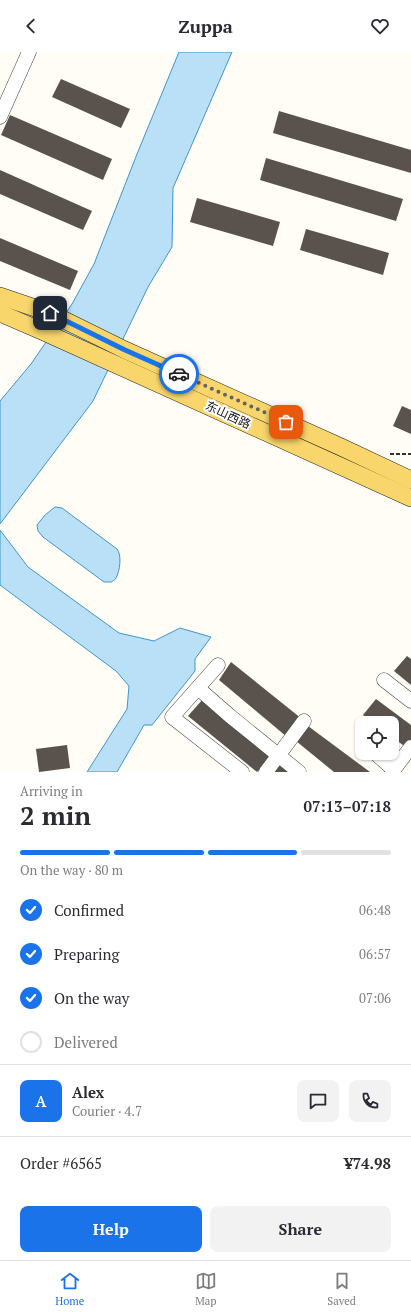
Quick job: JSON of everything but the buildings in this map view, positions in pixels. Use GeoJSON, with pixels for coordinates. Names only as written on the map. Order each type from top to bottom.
{"type":"FeatureCollection","features":[{"type":"Feature","properties":{"kind":"main road","name":"东山西路"},"geometry":{"type":"LineString","coordinates":[[0,296],[50,313],[125,350],[411,480]]}},
{"type":"Feature","properties":{"kind":"main road","name":"东山西路"},"geometry":{"type":"LineString","coordinates":[[0,313],[411,498]]}},
{"type":"Feature","properties":{"kind":"street"},"geometry":{"type":"LineString","coordinates":[[0,117],[29,52]]}},
{"type":"Feature","properties":{"kind":"street"},"geometry":{"type":"LineString","coordinates":[[218,665],[199,689],[172,717],[242,772]]}},
{"type":"Feature","properties":{"kind":"street"},"geometry":{"type":"LineString","coordinates":[[384,680],[411,701]]}},
{"type":"Feature","properties":{"kind":"street"},"geometry":{"type":"LineString","coordinates":[[199,689],[299,772]]}},
{"type":"Feature","properties":{"kind":"street"},"geometry":{"type":"LineString","coordinates":[[266,772],[304,721]]}},
{"type":"Feature","properties":{"kind":"street"},"geometry":{"type":"LineString","coordinates":[[382,760],[393,771],[411,747]]}},
{"type":"Feature","properties":{"kind":"water"},"geometry":{"type":"Polygon","coordinates":[[[179,52],[232,52],[173,188],[172,247],[148,287],[93,401],[0,524],[0,401],[31,364],[72,304],[94,264],[179,52]]]}},
{"type":"Feature","properties":{"kind":"water"},"geometry":{"type":"Polygon","coordinates":[[[55,507],[62,508],[117,549],[120,555],[120,563],[116,578],[114,580],[111,582],[104,582],[43,537],[38,531],[37,525],[45,515],[55,507]]]}},
{"type":"Feature","properties":{"kind":"water"},"geometry":{"type":"Polygon","coordinates":[[[0,530],[28,567],[119,633],[154,641],[180,628],[211,637],[195,659],[195,671],[152,725],[144,725],[117,772],[87,772],[127,709],[129,686],[116,671],[0,585],[0,530]]]}},
{"type":"Feature","properties":{"kind":"way so far"},"geometry":{"type":"LineString","coordinates":[[179,374],[286,422]]}},
{"type":"Feature","properties":{"kind":"route"},"geometry":{"type":"LineString","coordinates":[[50,313],[125,350],[179,374]]}}]}
